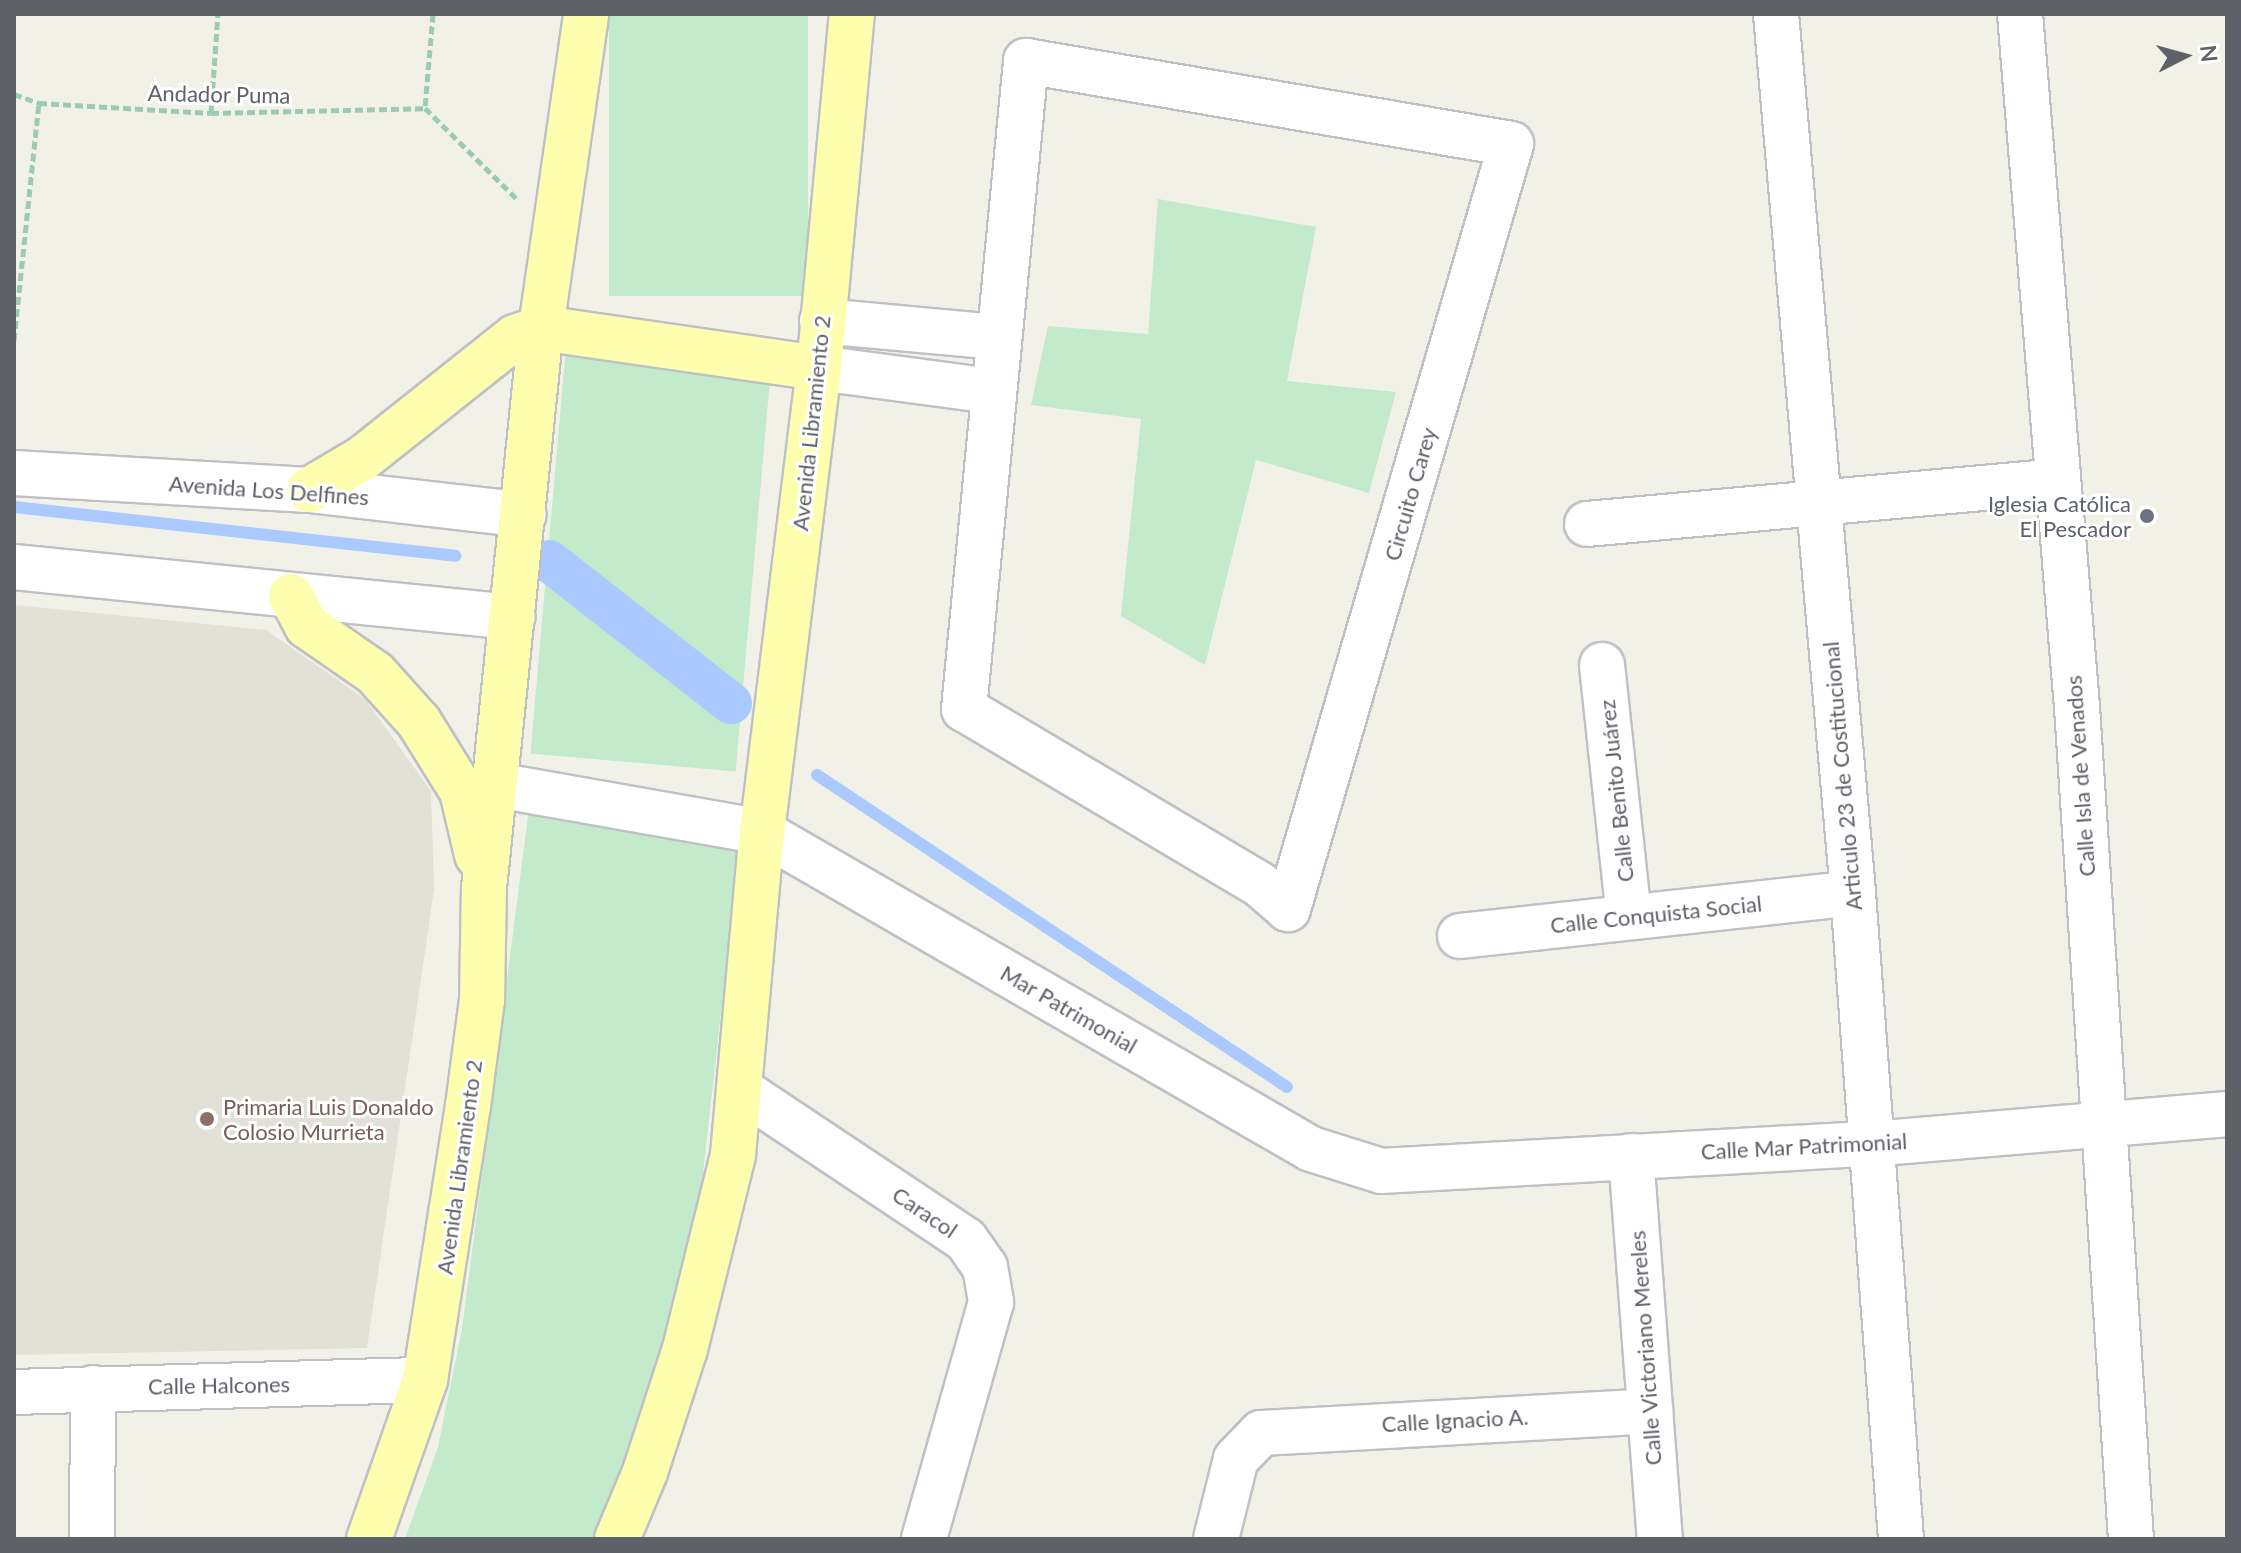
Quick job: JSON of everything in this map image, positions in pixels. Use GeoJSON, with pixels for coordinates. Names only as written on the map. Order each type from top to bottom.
{"type":"FeatureCollection","features":[{"type":"Feature","properties":{"kind":"main road","name":"Avenida Libramiento 2"},"geometry":{"type":"LineString","coordinates":[[369,1539],[425,1380],[480,1015],[484,888],[541,328],[586,14]]}},
{"type":"Feature","properties":{"kind":"main road","name":"Avenida Libramiento 2"},"geometry":{"type":"LineString","coordinates":[[617,1539],[645,1472],[685,1349],[719,1221],[741,1090],[762,832],[819,368],[852,14]]}},
{"type":"Feature","properties":{"kind":"main road"},"geometry":{"type":"LineString","coordinates":[[309,490],[363,458],[515,337],[541,328],[819,368]]}},
{"type":"Feature","properties":{"kind":"main road"},"geometry":{"type":"LineString","coordinates":[[291,596],[307,626],[375,673],[419,722],[462,791],[484,888]]}},
{"type":"Feature","properties":{"kind":"street","name":"Articulo 23 de Costitucional"},"geometry":{"type":"LineString","coordinates":[[1776,14],[1853,893],[1901,1539]]}},
{"type":"Feature","properties":{"kind":"street","name":"Calle Isla de Venados"},"geometry":{"type":"LineString","coordinates":[[2020,14],[2055,481],[2077,707],[2131,1539]]}},
{"type":"Feature","properties":{"kind":"street","name":"Circuito Carey"},"geometry":{"type":"LineString","coordinates":[[991,391],[964,709],[1259,884],[1288,909],[1511,144],[1026,61],[998,337]]}},
{"type":"Feature","properties":{"kind":"street"},"geometry":{"type":"LineString","coordinates":[[819,368],[991,391],[998,337],[822,321]]}},
{"type":"Feature","properties":{"kind":"street","name":"Avenida Los Delfines"},"geometry":{"type":"LineString","coordinates":[[14,473],[309,490],[524,515]]}},
{"type":"Feature","properties":{"kind":"street"},"geometry":{"type":"LineString","coordinates":[[1587,524],[2055,481]]}},
{"type":"Feature","properties":{"kind":"street"},"geometry":{"type":"LineString","coordinates":[[14,567],[513,617]]}},
{"type":"Feature","properties":{"kind":"street","name":"Calle Benito Juárez"},"geometry":{"type":"LineString","coordinates":[[1602,665],[1629,916]]}},
{"type":"Feature","properties":{"kind":"street"},"geometry":{"type":"LineString","coordinates":[[496,785],[762,832]]}},
{"type":"Feature","properties":{"kind":"street","name":"Mar Patrimonial"},"geometry":{"type":"LineString","coordinates":[[762,832],[1311,1149],[1381,1171]]}},
{"type":"Feature","properties":{"kind":"street","name":"Calle Conquista Social"},"geometry":{"type":"LineString","coordinates":[[1460,936],[1853,893]]}},
{"type":"Feature","properties":{"kind":"street","name":"Caracol"},"geometry":{"type":"LineString","coordinates":[[741,1090],[966,1240],[985,1267],[991,1302],[924,1539]]}},
{"type":"Feature","properties":{"kind":"street","name":"Calle Mar Patrimonial"},"geometry":{"type":"LineString","coordinates":[[1381,1171],[1870,1144],[2227,1114]]}},
{"type":"Feature","properties":{"kind":"street","name":"Calle Victoriano Mereles"},"geometry":{"type":"LineString","coordinates":[[1631,1156],[1660,1539]]}},
{"type":"Feature","properties":{"kind":"street","name":"Calle Halcones"},"geometry":{"type":"LineString","coordinates":[[14,1392],[425,1380]]}},
{"type":"Feature","properties":{"kind":"street"},"geometry":{"type":"LineString","coordinates":[[92,1539],[93,1388]]}},
{"type":"Feature","properties":{"kind":"street","name":"Calle Ignacio A."},"geometry":{"type":"LineString","coordinates":[[1216,1539],[1236,1459],[1261,1433],[1650,1411]]}},
{"type":"Feature","properties":{"kind":"path"},"geometry":{"type":"LineString","coordinates":[[211,113],[218,14]]}},
{"type":"Feature","properties":{"kind":"path"},"geometry":{"type":"LineString","coordinates":[[433,14],[425,108],[555,237]]}},
{"type":"Feature","properties":{"kind":"path","name":"Andador Puma"},"geometry":{"type":"LineString","coordinates":[[14,94],[39,103],[211,113],[425,108]]}},
{"type":"Feature","properties":{"kind":"path"},"geometry":{"type":"LineString","coordinates":[[14,340],[39,103]]}},
{"type":"Feature","properties":{"kind":"shaded area","name":"Primaria Luis Donaldo Colosio Murrieta"},"geometry":{"type":"Polygon","coordinates":[[[14,605],[266,630],[365,699],[431,791],[434,890],[367,1348],[14,1355],[14,605]]]}},
{"type":"Feature","properties":{"kind":"green space"},"geometry":{"type":"Polygon","coordinates":[[[609,14],[808,14],[808,296],[609,296],[609,14]]]}},
{"type":"Feature","properties":{"kind":"green space"},"geometry":{"type":"Polygon","coordinates":[[[1158,199],[1316,227],[1287,381],[1396,392],[1369,493],[1256,460],[1205,665],[1121,616],[1141,419],[1031,405],[1048,326],[1148,334],[1158,199]]]}},
{"type":"Feature","properties":{"kind":"green space"},"geometry":{"type":"Polygon","coordinates":[[[566,347],[771,365],[736,771],[530,753],[566,347]]]}},
{"type":"Feature","properties":{"kind":"green space"},"geometry":{"type":"Polygon","coordinates":[[[530,801],[741,834],[695,1245],[629,1477],[596,1539],[405,1539],[438,1447],[462,1329],[530,801]]]}},
{"type":"Feature","properties":{"kind":"waterway"},"geometry":{"type":"LineString","coordinates":[[14,507],[455,556]]}},
{"type":"Feature","properties":{"kind":"waterway"},"geometry":{"type":"LineString","coordinates":[[549,561],[731,703]]}},
{"type":"Feature","properties":{"kind":"waterway"},"geometry":{"type":"LineString","coordinates":[[817,775],[1287,1087]]}},
{"type":"Feature","properties":{"kind":"place","name":"Iglesia Católica El Pescador"},"geometry":{"type":"Point","coordinates":[2147,516]}},
{"type":"Feature","properties":{"kind":"place","name":"Primaria Luis Donaldo Colosio Murrieta"},"geometry":{"type":"Point","coordinates":[207,1119]}}]}
